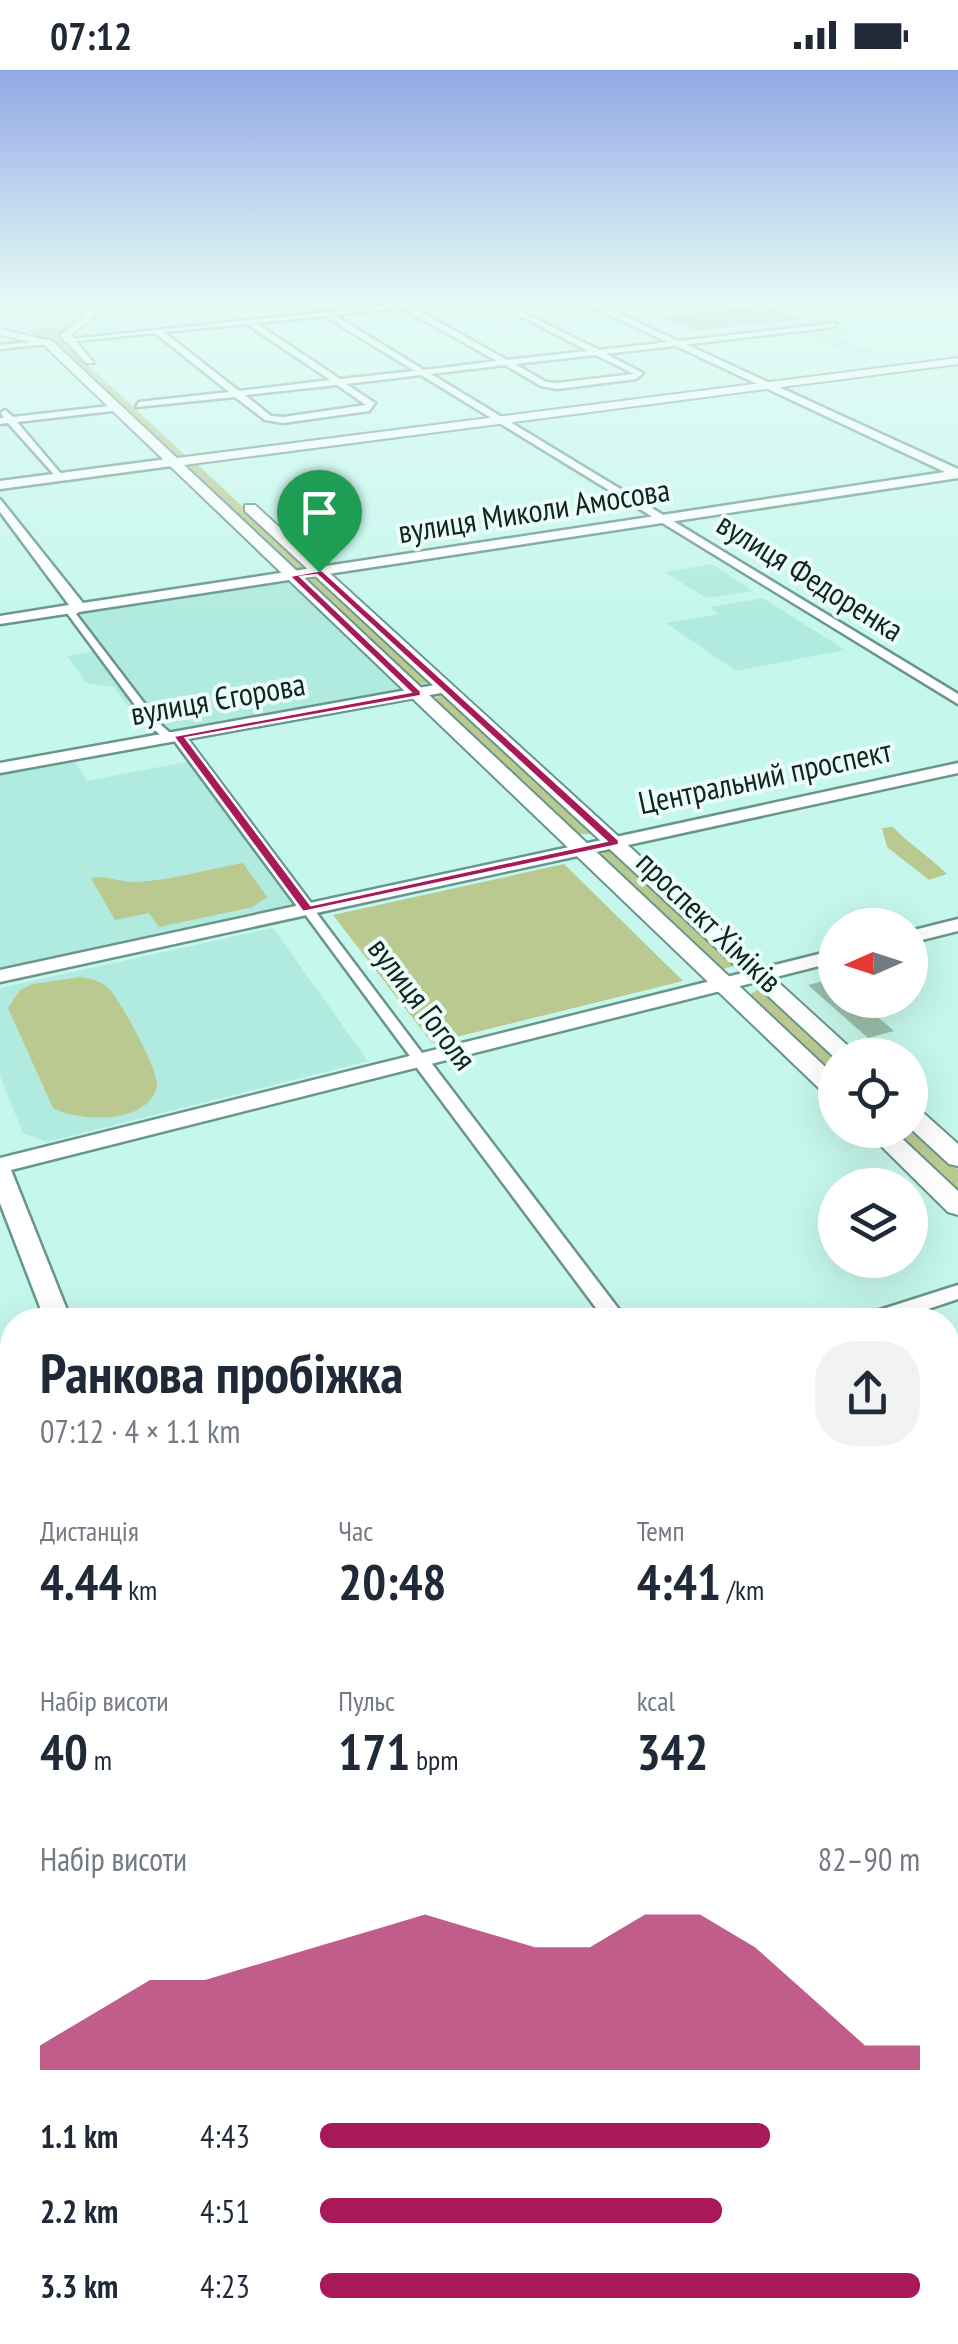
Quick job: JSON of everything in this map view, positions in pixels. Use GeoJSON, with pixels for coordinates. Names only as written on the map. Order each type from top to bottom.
{"type":"FeatureCollection","features":[{"type":"Feature","properties":{"kind":"main road"},"geometry":{"type":"LineString","coordinates":[[139,406],[152,418]]}},
{"type":"Feature","properties":{"kind":"main road"},"geometry":{"type":"LineString","coordinates":[[178,453],[196,459],[611,406]]}},
{"type":"Feature","properties":{"kind":"main road","name":"проспект Хіміків"},"geometry":{"type":"LineString","coordinates":[[118,408],[178,453],[294,576],[818,1074]]}},
{"type":"Feature","properties":{"kind":"main road","name":"проспект Хіміків"},"geometry":{"type":"LineString","coordinates":[[196,459],[828,1038]]}},
{"type":"Feature","properties":{"kind":"main road"},"geometry":{"type":"LineString","coordinates":[[928,1130],[958,1158]]}},
{"type":"Feature","properties":{"kind":"main road"},"geometry":{"type":"LineString","coordinates":[[897,1148],[958,1206]]}},
{"type":"Feature","properties":{"kind":"street"},"geometry":{"type":"LineString","coordinates":[[253,406],[268,418],[283,420],[366,410],[371,406]]}},
{"type":"Feature","properties":{"kind":"street","name":"вулиця Федоренка"},"geometry":{"type":"LineString","coordinates":[[480,406],[958,700]]}},
{"type":"Feature","properties":{"kind":"street"},"geometry":{"type":"LineString","coordinates":[[811,406],[958,474]]}},
{"type":"Feature","properties":{"kind":"street"},"geometry":{"type":"LineString","coordinates":[[0,408],[6,421],[60,477]]}},
{"type":"Feature","properties":{"kind":"street"},"geometry":{"type":"LineString","coordinates":[[6,421],[118,408]]}},
{"type":"Feature","properties":{"kind":"street"},"geometry":{"type":"LineString","coordinates":[[0,485],[178,453]]}},
{"type":"Feature","properties":{"kind":"street","name":"вулиця Миколи Амосова"},"geometry":{"type":"LineString","coordinates":[[0,620],[958,474]]}},
{"type":"Feature","properties":{"kind":"street","name":"вулиця Гоголя"},"geometry":{"type":"LineString","coordinates":[[0,503],[79,608],[70,613],[156,726],[166,734],[178,736],[607,1308]]}},
{"type":"Feature","properties":{"kind":"street","name":"вулиця Єгорова"},"geometry":{"type":"LineString","coordinates":[[0,768],[446,688]]}},
{"type":"Feature","properties":{"kind":"street","name":"Центральний проспект"},"geometry":{"type":"LineString","coordinates":[[0,976],[958,768]]}},
{"type":"Feature","properties":{"kind":"street"},"geometry":{"type":"LineString","coordinates":[[928,932],[958,925]]}},
{"type":"Feature","properties":{"kind":"street"},"geometry":{"type":"LineString","coordinates":[[53,1308],[0,1168],[818,960]]}},
{"type":"Feature","properties":{"kind":"street"},"geometry":{"type":"LineString","coordinates":[[909,1308],[958,1292]]}},
{"type":"Feature","properties":{"kind":"shaded area"},"geometry":{"type":"Polygon","coordinates":[[[122,406],[132,406],[187,457],[177,457],[122,406]]]}},
{"type":"Feature","properties":{"kind":"shaded area"},"geometry":{"type":"Polygon","coordinates":[[[197,464],[306,568],[295,568],[187,465],[197,464]]]}},
{"type":"Feature","properties":{"kind":"shaded area"},"geometry":{"type":"Polygon","coordinates":[[[712,564],[753,591],[706,598],[665,572],[712,564]]]}},
{"type":"Feature","properties":{"kind":"shaded area"},"geometry":{"type":"Polygon","coordinates":[[[290,578],[407,692],[149,736],[114,687],[86,683],[67,656],[100,650],[73,612],[290,578]]]}},
{"type":"Feature","properties":{"kind":"shaded area"},"geometry":{"type":"Polygon","coordinates":[[[320,579],[430,683],[417,684],[308,580],[320,579]]]}},
{"type":"Feature","properties":{"kind":"shaded area"},"geometry":{"type":"Polygon","coordinates":[[[763,598],[845,650],[736,671],[666,623],[719,614],[710,607],[763,598]]]}},
{"type":"Feature","properties":{"kind":"shaded area"},"geometry":{"type":"Polygon","coordinates":[[[448,697],[592,834],[577,834],[435,699],[448,697]]]}},
{"type":"Feature","properties":{"kind":"shaded area"},"geometry":{"type":"Polygon","coordinates":[[[72,758],[87,781],[191,761],[299,907],[0,973],[0,771],[72,758]]]}},
{"type":"Feature","properties":{"kind":"shaded area"},"geometry":{"type":"Polygon","coordinates":[[[893,827],[947,874],[929,880],[887,847],[882,828],[893,827]]]}},
{"type":"Feature","properties":{"kind":"shaded area"},"geometry":{"type":"Polygon","coordinates":[[[614,852],[736,966],[721,969],[600,855],[614,852]]]}},
{"type":"Feature","properties":{"kind":"shaded area"},"geometry":{"type":"Polygon","coordinates":[[[243,863],[267,897],[253,907],[159,927],[149,913],[115,920],[91,878],[151,881],[243,863]]]}},
{"type":"Feature","properties":{"kind":"shaded area"},"geometry":{"type":"Polygon","coordinates":[[[564,864],[683,981],[432,1043],[333,915],[564,864]]]}},
{"type":"Feature","properties":{"kind":"shaded area"},"geometry":{"type":"Polygon","coordinates":[[[273,928],[368,1061],[47,1142],[23,1133],[0,1076],[0,988],[273,928]]]}},
{"type":"Feature","properties":{"kind":"shaded area"},"geometry":{"type":"Polygon","coordinates":[[[81,977],[103,984],[115,996],[152,1067],[157,1087],[151,1099],[127,1114],[95,1118],[53,1108],[8,1008],[20,990],[33,984],[81,977]]]}},
{"type":"Feature","properties":{"kind":"shaded area"},"geometry":{"type":"Polygon","coordinates":[[[759,989],[818,1040],[818,1060],[749,995],[759,989]]]}},
{"type":"Feature","properties":{"kind":"shaded area"},"geometry":{"type":"Polygon","coordinates":[[[928,1142],[958,1169],[958,1191],[912,1148],[928,1148],[928,1142]]]}},
{"type":"Feature","properties":{"kind":"building"},"geometry":{"type":"Polygon","coordinates":[[[845,1018],[879,1018],[894,1031],[868,1038],[845,1018]]]}},
{"type":"Feature","properties":{"kind":"route"},"geometry":{"type":"LineString","coordinates":[[319,572],[615,843],[308,910],[178,736],[418,694],[294,576],[319,572]]}}]}
